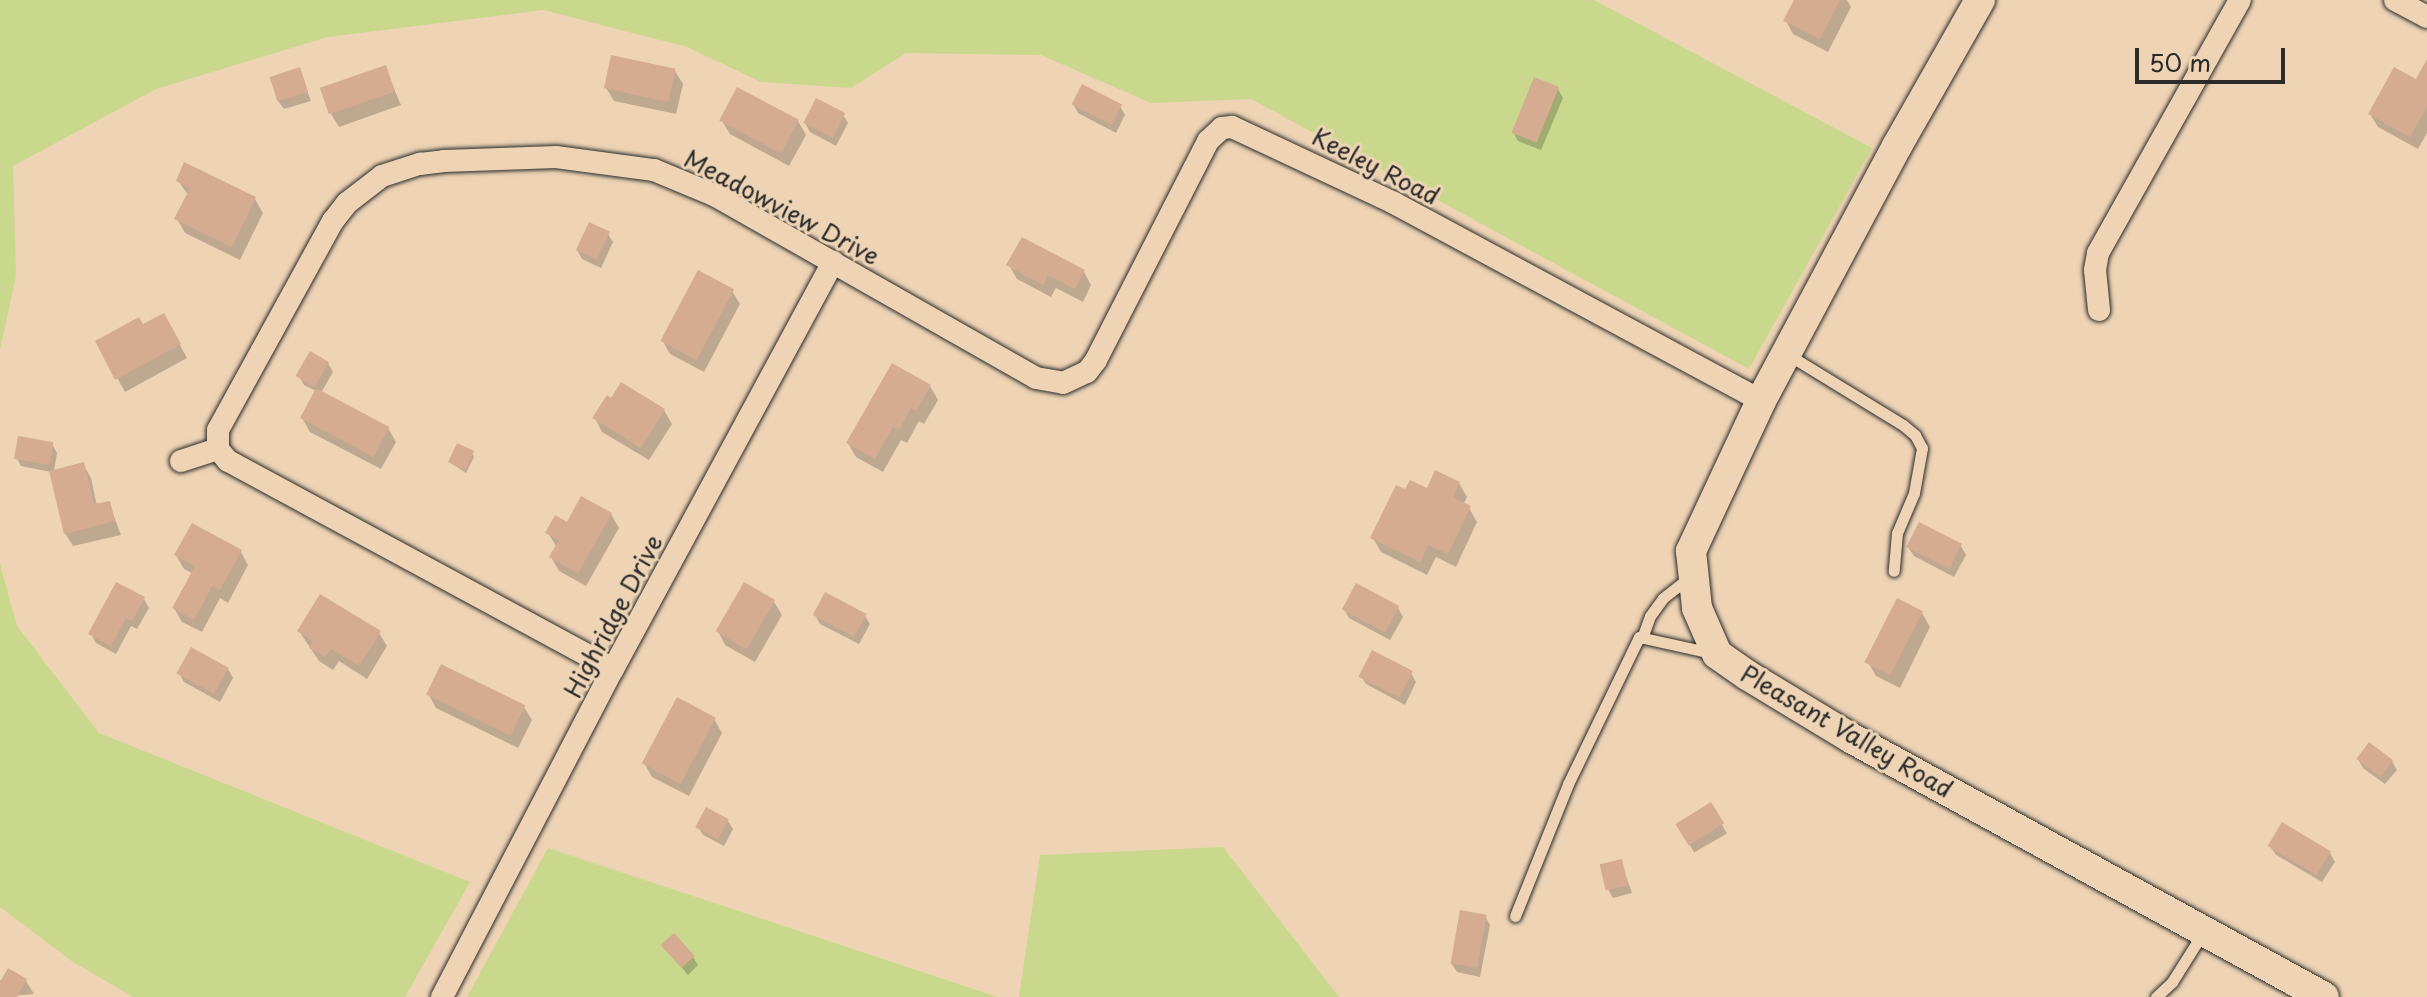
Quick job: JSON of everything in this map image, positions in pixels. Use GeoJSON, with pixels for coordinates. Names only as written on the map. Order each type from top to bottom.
{"type":"FeatureCollection","features":[{"type":"Feature","properties":{"kind":"street","name":"Pleasant Valley Road"},"geometry":{"type":"LineString","coordinates":[[1980,0],[1897,146],[1761,401],[1691,551],[1697,608],[1717,654],[1851,738],[2324,997]]}},
{"type":"Feature","properties":{"kind":"street"},"geometry":{"type":"LineString","coordinates":[[2099,310],[2095,270],[2098,253],[2240,0]]}},
{"type":"Feature","properties":{"kind":"street"},"geometry":{"type":"LineString","coordinates":[[2395,0],[2427,17]]}},
{"type":"Feature","properties":{"kind":"street","name":"Keeley Road"},"geometry":{"type":"LineString","coordinates":[[1076,379],[1087,372],[1105,346],[1208,141],[1222,128],[1232,127],[1394,203],[1761,401]]}},
{"type":"Feature","properties":{"kind":"street","name":"Meadowview Drive"},"geometry":{"type":"LineString","coordinates":[[218,449],[218,430],[333,221],[365,187],[400,169],[444,161],[556,157],[654,170],[714,195],[1036,378],[1049,383],[1076,379]]}},
{"type":"Feature","properties":{"kind":"street","name":"Highridge Drive"},"geometry":{"type":"LineString","coordinates":[[442,997],[613,669],[833,262]]}},
{"type":"Feature","properties":{"kind":"street"},"geometry":{"type":"LineString","coordinates":[[181,461],[218,449],[228,461],[613,669]]}},
{"type":"Feature","properties":{"kind":"lane"},"geometry":{"type":"LineString","coordinates":[[1787,353],[1903,425],[1915,435],[1922,448],[1914,493],[1897,533],[1894,571]]}},
{"type":"Feature","properties":{"kind":"lane"},"geometry":{"type":"LineString","coordinates":[[1642,638],[1650,616],[1663,598],[1693,574]]}},
{"type":"Feature","properties":{"kind":"lane"},"geometry":{"type":"LineString","coordinates":[[1515,916],[1568,784],[1639,637],[1717,654]]}},
{"type":"Feature","properties":{"kind":"lane"},"geometry":{"type":"LineString","coordinates":[[2156,997],[2172,982],[2205,931]]}},
{"type":"Feature","properties":{"kind":"green space"},"geometry":{"type":"Polygon","coordinates":[[[0,0],[1594,0],[1872,148],[1749,369],[1251,99],[1151,103],[1041,55],[906,53],[851,88],[761,82],[687,47],[543,10],[328,37],[156,89],[13,166],[16,276],[0,350],[0,0]]]}},
{"type":"Feature","properties":{"kind":"green space"},"geometry":{"type":"Polygon","coordinates":[[[0,564],[17,626],[99,733],[470,882],[405,997],[133,997],[73,962],[0,907],[0,564]]]}},
{"type":"Feature","properties":{"kind":"green space"},"geometry":{"type":"Polygon","coordinates":[[[1223,847],[1339,997],[1019,997],[1040,855],[1223,847]]]}},
{"type":"Feature","properties":{"kind":"green space"},"geometry":{"type":"Polygon","coordinates":[[[548,848],[998,997],[467,997],[548,848]]]}},
{"type":"Feature","properties":{"kind":"building"},"geometry":{"type":"Polygon","coordinates":[[[1794,0],[1840,0],[1820,39],[1783,21],[1794,0]]]}},
{"type":"Feature","properties":{"kind":"building"},"geometry":{"type":"Polygon","coordinates":[[[611,55],[676,69],[668,102],[604,88],[611,55]]]}},
{"type":"Feature","properties":{"kind":"building"},"geometry":{"type":"Polygon","coordinates":[[[2427,59],[2427,107],[2410,137],[2368,114],[2394,67],[2416,79],[2427,59]]]}},
{"type":"Feature","properties":{"kind":"building"},"geometry":{"type":"Polygon","coordinates":[[[386,65],[395,91],[329,114],[320,88],[386,65]]]}},
{"type":"Feature","properties":{"kind":"building"},"geometry":{"type":"Polygon","coordinates":[[[300,67],[308,92],[278,102],[270,77],[300,67]]]}},
{"type":"Feature","properties":{"kind":"building"},"geometry":{"type":"Polygon","coordinates":[[[1534,77],[1559,87],[1537,143],[1512,133],[1534,77]]]}},
{"type":"Feature","properties":{"kind":"building"},"geometry":{"type":"Polygon","coordinates":[[[1082,84],[1122,104],[1112,125],[1072,104],[1082,84]]]}},
{"type":"Feature","properties":{"kind":"building"},"geometry":{"type":"Polygon","coordinates":[[[737,87],[799,120],[781,153],[719,121],[737,87]]]}},
{"type":"Feature","properties":{"kind":"building"},"geometry":{"type":"Polygon","coordinates":[[[816,98],[845,113],[833,138],[803,123],[816,98]]]}},
{"type":"Feature","properties":{"kind":"building"},"geometry":{"type":"Polygon","coordinates":[[[184,162],[256,197],[232,247],[174,219],[190,188],[176,181],[184,162]]]}},
{"type":"Feature","properties":{"kind":"building"},"geometry":{"type":"Polygon","coordinates":[[[589,222],[610,232],[597,260],[576,250],[589,222]]]}},
{"type":"Feature","properties":{"kind":"building"},"geometry":{"type":"Polygon","coordinates":[[[1022,237],[1085,270],[1075,289],[1048,275],[1043,285],[1006,265],[1022,237]]]}},
{"type":"Feature","properties":{"kind":"building"},"geometry":{"type":"Polygon","coordinates":[[[698,270],[734,289],[697,360],[660,341],[698,270]]]}},
{"type":"Feature","properties":{"kind":"building"},"geometry":{"type":"Polygon","coordinates":[[[164,313],[181,344],[115,380],[95,341],[139,317],[143,324],[164,313]]]}},
{"type":"Feature","properties":{"kind":"building"},"geometry":{"type":"Polygon","coordinates":[[[310,351],[329,362],[315,387],[296,376],[310,351]]]}},
{"type":"Feature","properties":{"kind":"building"},"geometry":{"type":"Polygon","coordinates":[[[892,363],[931,385],[916,411],[911,408],[899,430],[893,427],[875,459],[846,443],[892,363]]]}},
{"type":"Feature","properties":{"kind":"building"},"geometry":{"type":"Polygon","coordinates":[[[621,382],[665,409],[641,448],[592,418],[607,395],[611,398],[621,382]]]}},
{"type":"Feature","properties":{"kind":"building"},"geometry":{"type":"Polygon","coordinates":[[[316,388],[389,427],[373,457],[300,418],[316,388]]]}},
{"type":"Feature","properties":{"kind":"building"},"geometry":{"type":"Polygon","coordinates":[[[18,436],[53,442],[49,465],[14,459],[18,436]]]}},
{"type":"Feature","properties":{"kind":"building"},"geometry":{"type":"Polygon","coordinates":[[[457,443],[474,451],[465,470],[448,462],[457,443]]]}},
{"type":"Feature","properties":{"kind":"building"},"geometry":{"type":"Polygon","coordinates":[[[84,462],[94,504],[110,501],[115,521],[64,534],[49,471],[84,462]]]}},
{"type":"Feature","properties":{"kind":"building"},"geometry":{"type":"Polygon","coordinates":[[[1435,470],[1460,482],[1453,497],[1471,506],[1448,554],[1428,545],[1420,562],[1370,538],[1396,485],[1405,489],[1410,480],[1427,488],[1435,470]]]}},
{"type":"Feature","properties":{"kind":"building"},"geometry":{"type":"Polygon","coordinates":[[[581,496],[612,513],[578,573],[549,557],[559,540],[545,533],[555,515],[567,522],[581,496]]]}},
{"type":"Feature","properties":{"kind":"building"},"geometry":{"type":"Polygon","coordinates":[[[1919,522],[1962,544],[1949,569],[1906,547],[1919,522]]]}},
{"type":"Feature","properties":{"kind":"building"},"geometry":{"type":"Polygon","coordinates":[[[192,523],[242,550],[220,590],[212,586],[194,620],[172,608],[195,566],[174,555],[192,523]]]}},
{"type":"Feature","properties":{"kind":"building"},"geometry":{"type":"Polygon","coordinates":[[[116,582],[145,597],[132,621],[126,618],[111,646],[88,634],[116,582]]]}},
{"type":"Feature","properties":{"kind":"building"},"geometry":{"type":"Polygon","coordinates":[[[744,582],[775,600],[747,649],[716,631],[744,582]]]}},
{"type":"Feature","properties":{"kind":"building"},"geometry":{"type":"Polygon","coordinates":[[[1356,583],[1399,606],[1385,632],[1342,609],[1356,583]]]}},
{"type":"Feature","properties":{"kind":"building"},"geometry":{"type":"Polygon","coordinates":[[[825,592],[866,614],[854,637],[813,615],[825,592]]]}},
{"type":"Feature","properties":{"kind":"building"},"geometry":{"type":"Polygon","coordinates":[[[320,594],[381,631],[359,666],[331,649],[325,657],[309,648],[313,641],[297,631],[320,594]]]}},
{"type":"Feature","properties":{"kind":"building"},"geometry":{"type":"Polygon","coordinates":[[[1897,598],[1923,611],[1890,675],[1864,662],[1897,598]]]}},
{"type":"Feature","properties":{"kind":"building"},"geometry":{"type":"Polygon","coordinates":[[[191,647],[229,668],[214,694],[176,673],[191,647]]]}},
{"type":"Feature","properties":{"kind":"building"},"geometry":{"type":"Polygon","coordinates":[[[1372,650],[1413,671],[1399,698],[1358,677],[1372,650]]]}},
{"type":"Feature","properties":{"kind":"building"},"geometry":{"type":"Polygon","coordinates":[[[441,664],[525,705],[511,736],[426,695],[441,664]]]}},
{"type":"Feature","properties":{"kind":"building"},"geometry":{"type":"Polygon","coordinates":[[[677,697],[716,718],[681,784],[642,763],[677,697]]]}},
{"type":"Feature","properties":{"kind":"building"},"geometry":{"type":"Polygon","coordinates":[[[2369,742],[2393,760],[2380,777],[2356,759],[2369,742]]]}},
{"type":"Feature","properties":{"kind":"building"},"geometry":{"type":"Polygon","coordinates":[[[1711,802],[1724,823],[1689,845],[1675,824],[1711,802]]]}},
{"type":"Feature","properties":{"kind":"building"},"geometry":{"type":"Polygon","coordinates":[[[706,807],[729,819],[718,840],[695,827],[706,807]]]}},
{"type":"Feature","properties":{"kind":"building"},"geometry":{"type":"Polygon","coordinates":[[[2282,822],[2331,851],[2316,875],[2268,846],[2282,822]]]}},
{"type":"Feature","properties":{"kind":"building"},"geometry":{"type":"Polygon","coordinates":[[[1622,859],[1628,885],[1606,890],[1600,864],[1622,859]]]}},
{"type":"Feature","properties":{"kind":"building"},"geometry":{"type":"Polygon","coordinates":[[[1460,910],[1487,915],[1477,968],[1451,963],[1460,910]]]}},
{"type":"Feature","properties":{"kind":"building"},"geometry":{"type":"Polygon","coordinates":[[[674,933],[695,956],[681,968],[661,945],[674,933]]]}},
{"type":"Feature","properties":{"kind":"building"},"geometry":{"type":"Polygon","coordinates":[[[8,968],[27,979],[17,997],[0,997],[0,982],[8,968]]]}}]}
